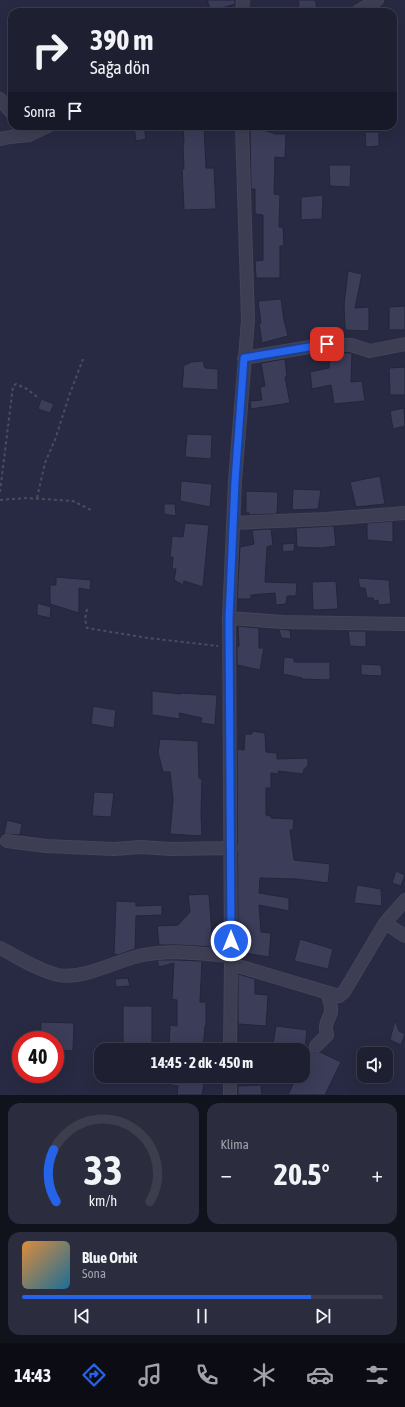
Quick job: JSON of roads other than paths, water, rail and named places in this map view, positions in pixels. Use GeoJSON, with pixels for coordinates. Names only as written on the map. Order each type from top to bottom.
{"type":"FeatureCollection","features":[{"type":"Feature","properties":{"kind":"street"},"geometry":{"type":"LineString","coordinates":[[364,8],[377,0]]}},
{"type":"Feature","properties":{"kind":"street"},"geometry":{"type":"LineString","coordinates":[[0,98],[8,108]]}},
{"type":"Feature","properties":{"kind":"street"},"geometry":{"type":"LineString","coordinates":[[0,139],[26,130]]}},
{"type":"Feature","properties":{"kind":"street"},"geometry":{"type":"LineString","coordinates":[[230,1043],[231,848],[229,618],[235,481],[248,320],[242,130]]}},
{"type":"Feature","properties":{"kind":"street"},"geometry":{"type":"LineString","coordinates":[[244,358],[327,344],[351,345],[370,351],[405,344]]}},
{"type":"Feature","properties":{"kind":"street"},"geometry":{"type":"LineString","coordinates":[[233,523],[326,519],[405,513]]}},
{"type":"Feature","properties":{"kind":"street"},"geometry":{"type":"LineString","coordinates":[[229,618],[282,622],[405,624]]}},
{"type":"Feature","properties":{"kind":"street"},"geometry":{"type":"LineString","coordinates":[[7,841],[46,846],[114,849],[141,847],[179,849],[231,848]]}},
{"type":"Feature","properties":{"kind":"street"},"geometry":{"type":"LineString","coordinates":[[0,948],[39,968],[58,975],[76,976],[143,955],[175,952],[231,960],[338,996],[344,992],[386,924],[405,900]]}},
{"type":"Feature","properties":{"kind":"street"},"geometry":{"type":"LineString","coordinates":[[386,924],[405,936]]}},
{"type":"Feature","properties":{"kind":"street"},"geometry":{"type":"LineString","coordinates":[[316,1046],[327,1034],[325,1028],[331,1011],[331,1003],[327,993]]}},
{"type":"Feature","properties":{"kind":"street"},"geometry":{"type":"LineString","coordinates":[[230,1083],[230,1095]]}}]}
